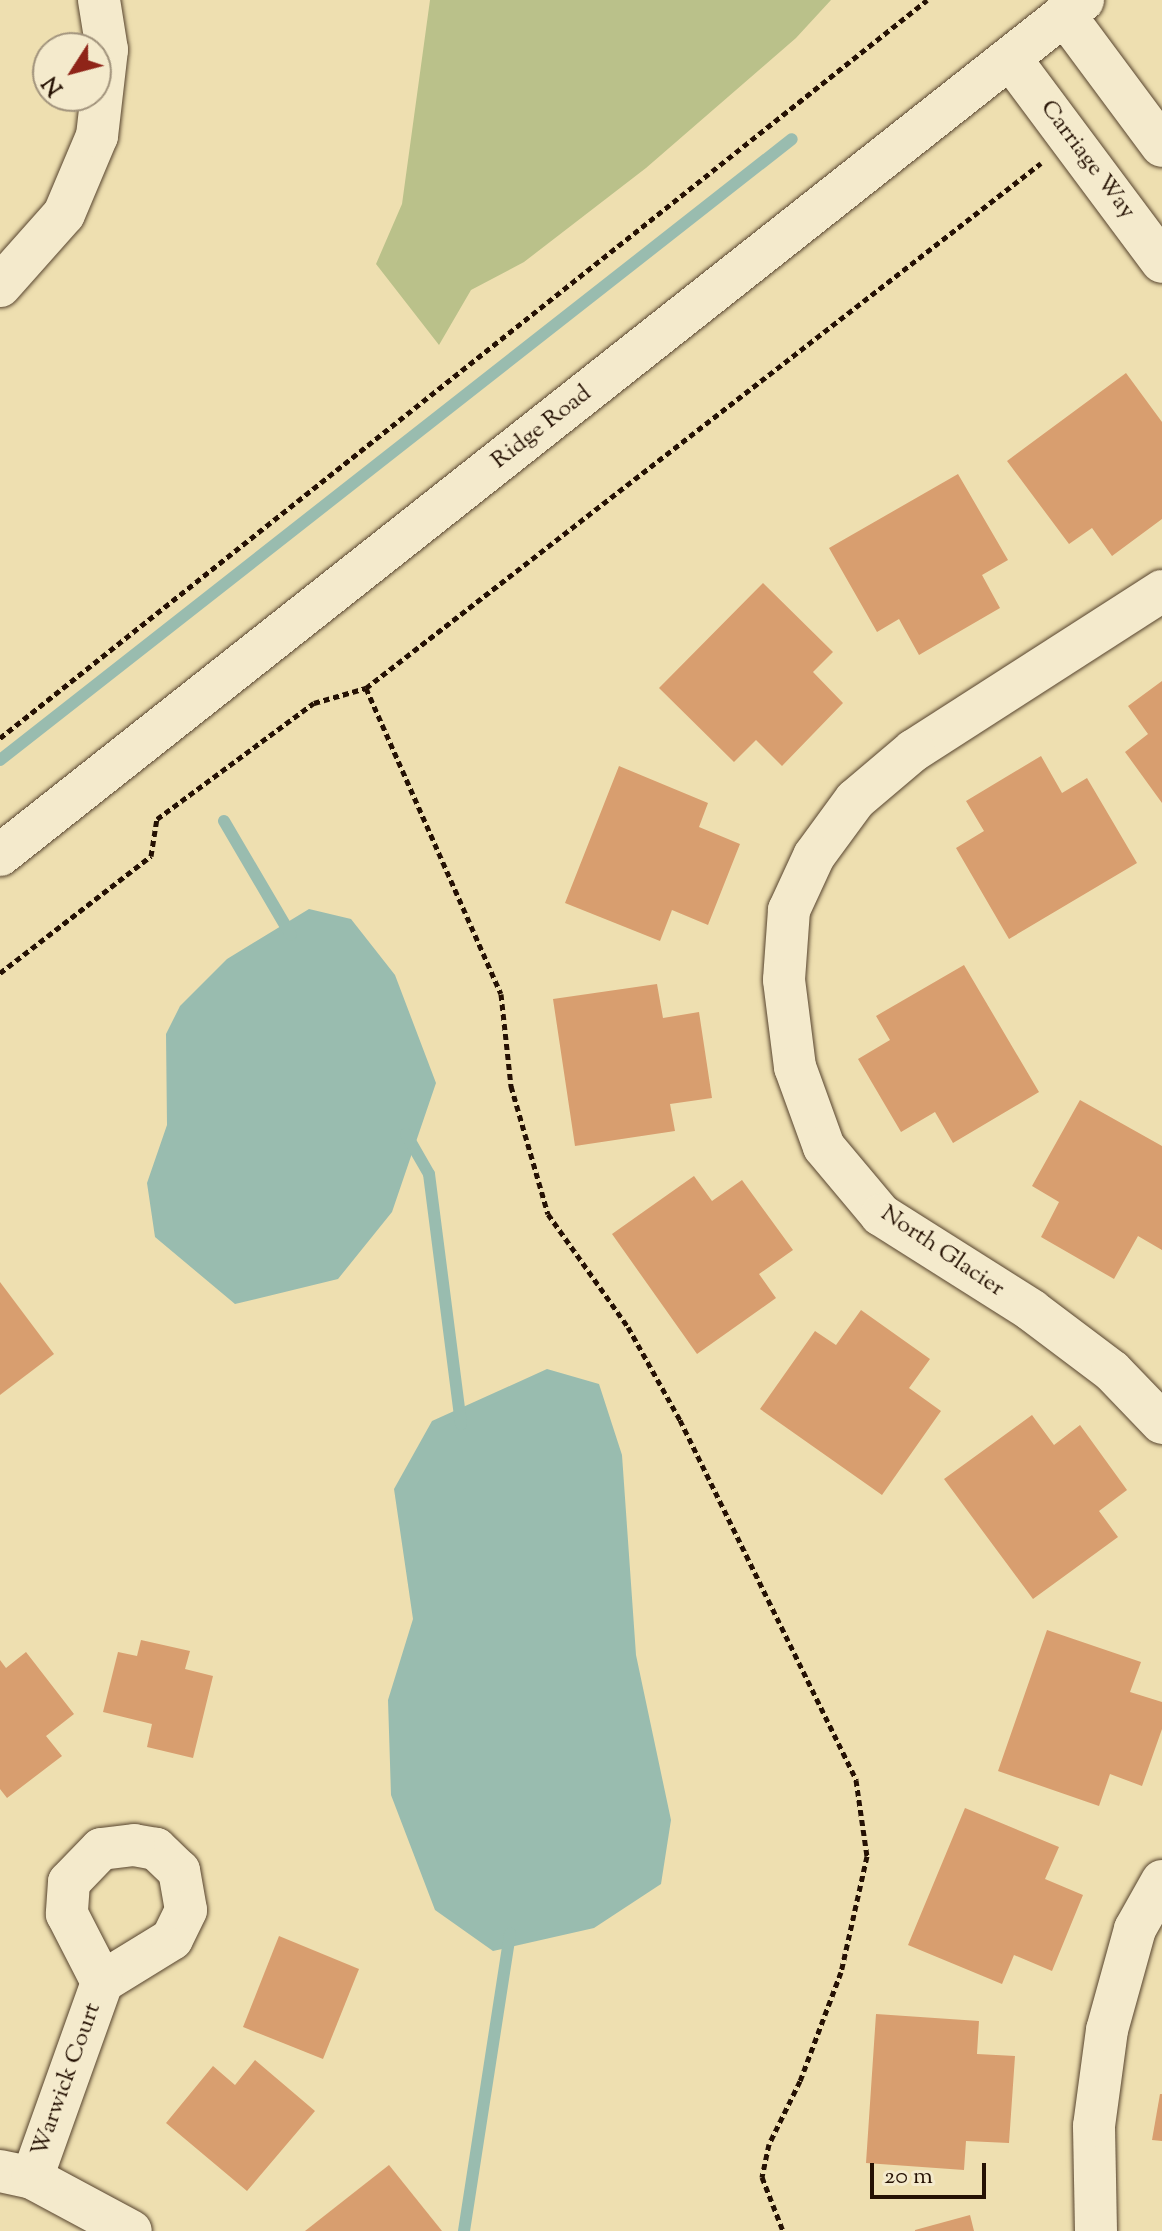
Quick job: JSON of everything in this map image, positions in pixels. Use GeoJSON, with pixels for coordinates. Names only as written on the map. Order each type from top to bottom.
{"type":"FeatureCollection","features":[{"type":"Feature","properties":{"kind":"street"},"geometry":{"type":"LineString","coordinates":[[0,286],[64,214],[97,136],[107,50],[99,0]]}},
{"type":"Feature","properties":{"kind":"street"},"geometry":{"type":"LineString","coordinates":[[1074,7],[1162,146]]}},
{"type":"Feature","properties":{"kind":"street","name":"Ridge Road"},"geometry":{"type":"LineString","coordinates":[[0,855],[1074,7]]}},
{"type":"Feature","properties":{"kind":"street","name":"Carriage Way"},"geometry":{"type":"LineString","coordinates":[[1010,58],[1150,230],[1162,262]]}},
{"type":"Feature","properties":{"kind":"street","name":"North Glacier"},"geometry":{"type":"LineString","coordinates":[[1162,591],[914,750],[855,800],[814,856],[789,910],[784,980],[795,1067],[824,1147],[881,1215],[1043,1319],[1112,1371],[1162,1423]]}},
{"type":"Feature","properties":{"kind":"street"},"geometry":{"type":"LineString","coordinates":[[1096,2231],[1094,2126],[1107,2030],[1135,1929],[1162,1881]]}},
{"type":"Feature","properties":{"kind":"street","name":"Warwick Court"},"geometry":{"type":"LineString","coordinates":[[16,2174],[102,1982]]}},
{"type":"Feature","properties":{"kind":"street"},"geometry":{"type":"LineString","coordinates":[[16,2174],[131,2231]]}},
{"type":"Feature","properties":{"kind":"path"},"geometry":{"type":"LineString","coordinates":[[0,738],[927,0]]}},
{"type":"Feature","properties":{"kind":"path"},"geometry":{"type":"LineString","coordinates":[[0,973],[151,856],[157,819],[314,703],[366,688],[1048,158]]}},
{"type":"Feature","properties":{"kind":"path"},"geometry":{"type":"LineString","coordinates":[[366,688],[501,994],[511,1086],[548,1214],[628,1327],[680,1420],[856,1780],[867,1856],[844,1958],[800,2081],[769,2144],[762,2177],[783,2231]]}},
{"type":"Feature","properties":{"kind":"green space"},"geometry":{"type":"Polygon","coordinates":[[[430,0],[831,0],[796,38],[646,168],[524,262],[471,290],[439,345],[376,264],[402,204],[430,0]]]}},
{"type":"Feature","properties":{"kind":"shaded area"},"geometry":{"type":"Polygon","coordinates":[[[309,909],[351,919],[395,975],[436,1083],[392,1212],[338,1279],[235,1304],[155,1237],[147,1183],[167,1125],[166,1034],[180,1006],[227,959],[309,909]]]}},
{"type":"Feature","properties":{"kind":"shaded area"},"geometry":{"type":"Polygon","coordinates":[[[547,1369],[599,1384],[622,1455],[636,1655],[671,1820],[661,1884],[594,1928],[493,1951],[435,1910],[391,1795],[388,1700],[413,1619],[394,1489],[432,1421],[547,1369]]]}},
{"type":"Feature","properties":{"kind":"building"},"geometry":{"type":"Polygon","coordinates":[[[1126,373],[1162,422],[1162,519],[1112,556],[1092,528],[1069,544],[1007,461],[1126,373]]]}},
{"type":"Feature","properties":{"kind":"building"},"geometry":{"type":"Polygon","coordinates":[[[958,474],[1008,560],[982,575],[1000,608],[919,655],[899,619],[877,632],[829,548],[958,474]]]}},
{"type":"Feature","properties":{"kind":"building"},"geometry":{"type":"Polygon","coordinates":[[[763,583],[833,652],[813,672],[843,703],[782,766],[756,740],[734,762],[659,688],[763,583]]]}},
{"type":"Feature","properties":{"kind":"building"},"geometry":{"type":"Polygon","coordinates":[[[1162,681],[1162,803],[1125,752],[1148,734],[1128,706],[1162,681]]]}},
{"type":"Feature","properties":{"kind":"building"},"geometry":{"type":"Polygon","coordinates":[[[1041,756],[1062,793],[1087,778],[1137,863],[1009,939],[956,848],[984,831],[966,801],[1041,756]]]}},
{"type":"Feature","properties":{"kind":"building"},"geometry":{"type":"Polygon","coordinates":[[[619,766],[708,803],[699,827],[740,844],[708,925],[672,910],[660,941],[565,903],[619,766]]]}},
{"type":"Feature","properties":{"kind":"building"},"geometry":{"type":"Polygon","coordinates":[[[964,965],[1039,1092],[953,1143],[935,1112],[901,1132],[858,1059],[890,1040],[876,1016],[964,965]]]}},
{"type":"Feature","properties":{"kind":"building"},"geometry":{"type":"Polygon","coordinates":[[[657,984],[663,1018],[699,1012],[712,1098],[670,1104],[675,1131],[575,1146],[553,999],[657,984]]]}},
{"type":"Feature","properties":{"kind":"building"},"geometry":{"type":"Polygon","coordinates":[[[1080,1100],[1162,1146],[1162,1250],[1138,1236],[1114,1279],[1041,1237],[1059,1202],[1032,1186],[1080,1100]]]}},
{"type":"Feature","properties":{"kind":"building"},"geometry":{"type":"Polygon","coordinates":[[[694,1176],[712,1201],[742,1180],[793,1250],[759,1274],[776,1298],[697,1354],[612,1234],[694,1176]]]}},
{"type":"Feature","properties":{"kind":"building"},"geometry":{"type":"Polygon","coordinates":[[[0,1282],[54,1354],[0,1395],[0,1282]]]}},
{"type":"Feature","properties":{"kind":"building"},"geometry":{"type":"Polygon","coordinates":[[[861,1310],[930,1359],[909,1388],[941,1411],[882,1495],[760,1409],[815,1331],[836,1345],[861,1310]]]}},
{"type":"Feature","properties":{"kind":"building"},"geometry":{"type":"Polygon","coordinates":[[[1032,1415],[1054,1445],[1080,1425],[1127,1490],[1099,1511],[1118,1537],[1033,1599],[944,1479],[1032,1415]]]}},
{"type":"Feature","properties":{"kind":"building"},"geometry":{"type":"Polygon","coordinates":[[[1047,1630],[1141,1662],[1130,1692],[1162,1702],[1162,1729],[1142,1786],[1110,1774],[1099,1806],[998,1771],[1047,1630]]]}},
{"type":"Feature","properties":{"kind":"building"},"geometry":{"type":"Polygon","coordinates":[[[141,1640],[190,1651],[185,1669],[213,1676],[193,1758],[147,1747],[152,1724],[103,1712],[118,1652],[137,1656],[141,1640]]]}},
{"type":"Feature","properties":{"kind":"building"},"geometry":{"type":"Polygon","coordinates":[[[26,1652],[74,1714],[46,1736],[62,1756],[7,1798],[0,1789],[0,1660],[6,1668],[26,1652]]]}},
{"type":"Feature","properties":{"kind":"building"},"geometry":{"type":"Polygon","coordinates":[[[965,1808],[1059,1847],[1045,1879],[1083,1895],[1052,1971],[1014,1955],[1002,1984],[908,1945],[965,1808]]]}},
{"type":"Feature","properties":{"kind":"building"},"geometry":{"type":"Polygon","coordinates":[[[279,1936],[359,1969],[323,2059],[243,2027],[279,1936]]]}},
{"type":"Feature","properties":{"kind":"building"},"geometry":{"type":"Polygon","coordinates":[[[876,2014],[979,2021],[977,2054],[1015,2056],[1009,2143],[966,2141],[964,2170],[866,2163],[876,2014]]]}},
{"type":"Feature","properties":{"kind":"building"},"geometry":{"type":"Polygon","coordinates":[[[255,2060],[315,2111],[247,2191],[166,2123],[213,2066],[235,2085],[255,2060]]]}},
{"type":"Feature","properties":{"kind":"building"},"geometry":{"type":"Polygon","coordinates":[[[1162,2094],[1162,2141],[1152,2140],[1162,2094]]]}},
{"type":"Feature","properties":{"kind":"building"},"geometry":{"type":"Polygon","coordinates":[[[389,2165],[442,2231],[305,2231],[389,2165]]]}},
{"type":"Feature","properties":{"kind":"building"},"geometry":{"type":"Polygon","coordinates":[[[970,2215],[974,2231],[915,2231],[915,2230],[970,2215]]]}},
{"type":"Feature","properties":{"kind":"waterway"},"geometry":{"type":"LineString","coordinates":[[0,760],[792,139]]}},
{"type":"Feature","properties":{"kind":"waterway"},"geometry":{"type":"LineString","coordinates":[[224,821],[291,935]]}},
{"type":"Feature","properties":{"kind":"waterway"},"geometry":{"type":"LineString","coordinates":[[406,1134],[429,1174],[461,1424]]}},
{"type":"Feature","properties":{"kind":"waterway"},"geometry":{"type":"LineString","coordinates":[[464,2231],[510,1934]]}}]}
